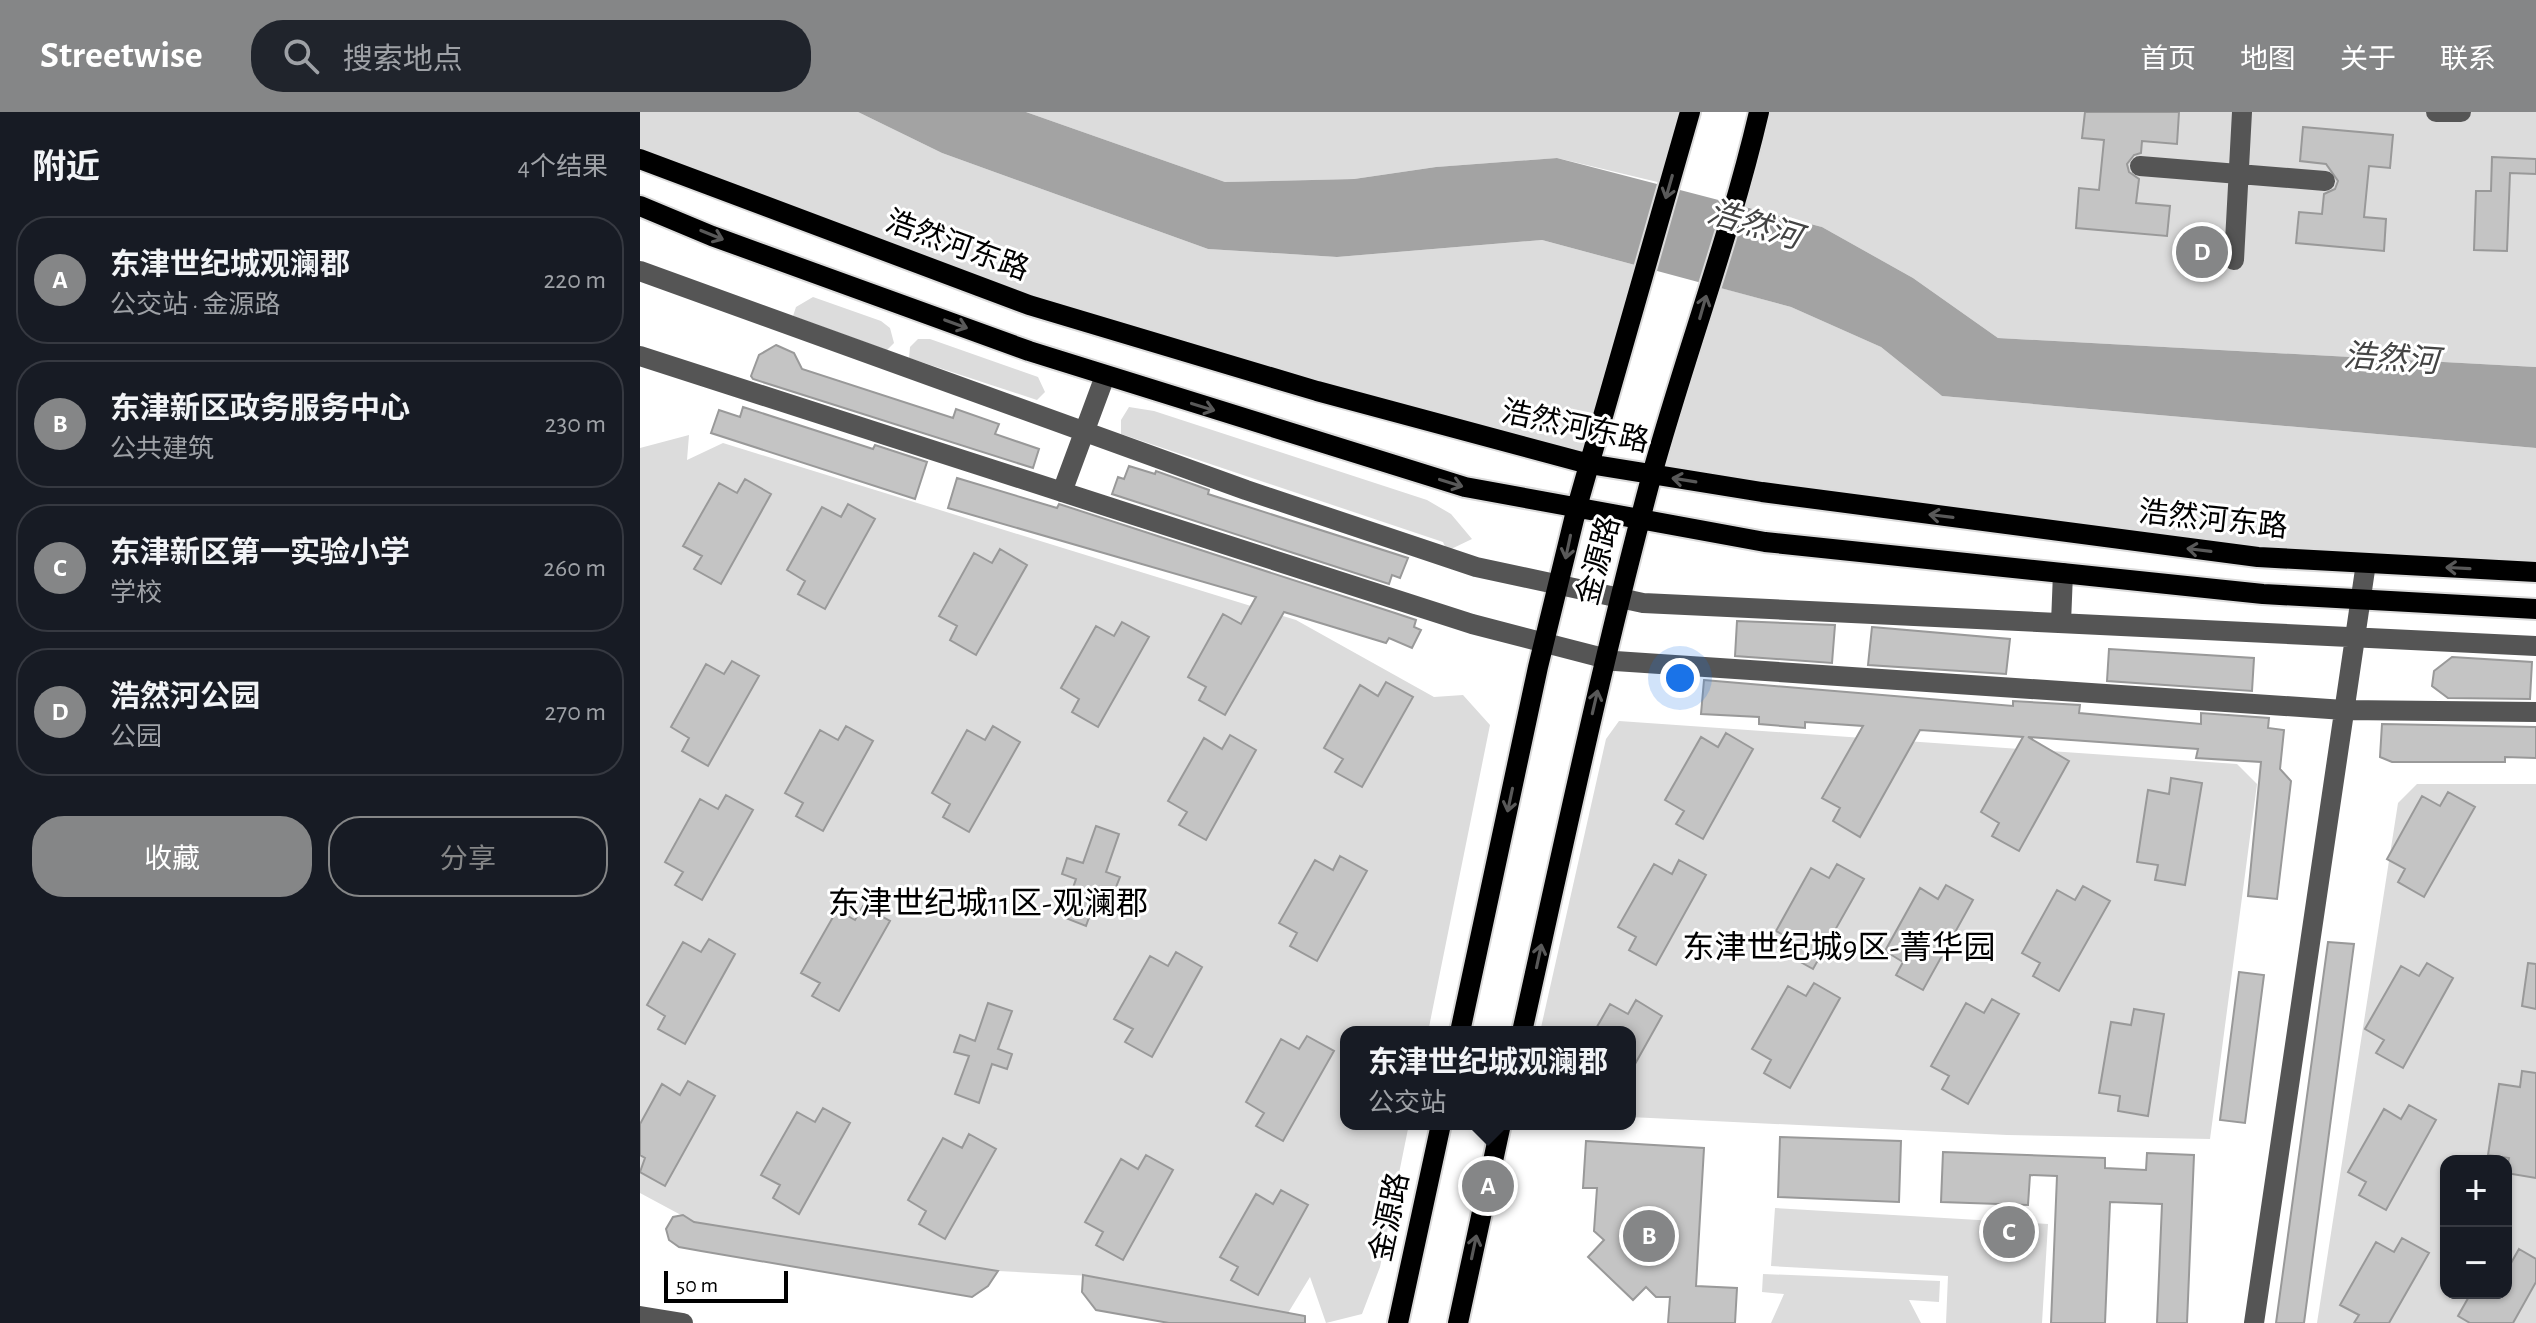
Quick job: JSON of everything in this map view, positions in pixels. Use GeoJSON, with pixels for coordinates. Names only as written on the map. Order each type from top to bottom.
{"type":"FeatureCollection","features":[{"type":"Feature","properties":{"kind":"main road","name":"金源路"},"geometry":{"type":"LineString","coordinates":[[1461,1026],[1544,643],[1577,507],[1690,112]]}},
{"type":"Feature","properties":{"kind":"main road","name":"金源路"},"geometry":{"type":"LineString","coordinates":[[1523,1026],[1619,598],[1652,475],[1744,176],[1759,112]]}},
{"type":"Feature","properties":{"kind":"main road","name":"浩然河东路"},"geometry":{"type":"LineString","coordinates":[[640,159],[1029,305],[1317,391],[1589,464],[1762,492],[2245,556],[2536,572]]}},
{"type":"Feature","properties":{"kind":"main road"},"geometry":{"type":"LineString","coordinates":[[640,206],[712,236],[1105,376],[1465,487],[1765,542],[2263,594],[2536,609]]}},
{"type":"Feature","properties":{"kind":"main road","name":"金源路"},"geometry":{"type":"LineString","coordinates":[[1398,1323],[1440,1130]]}},
{"type":"Feature","properties":{"kind":"main road"},"geometry":{"type":"LineString","coordinates":[[1458,1323],[1500,1130]]}},
{"type":"Feature","properties":{"kind":"street"},"geometry":{"type":"LineString","coordinates":[[2234,260],[2242,112]]}},
{"type":"Feature","properties":{"kind":"street"},"geometry":{"type":"LineString","coordinates":[[2140,166],[2325,181]]}},
{"type":"Feature","properties":{"kind":"street"},"geometry":{"type":"LineString","coordinates":[[640,271],[1084,432],[1476,567],[1643,603],[2536,646]]}},
{"type":"Feature","properties":{"kind":"street"},"geometry":{"type":"LineString","coordinates":[[640,356],[1472,624],[1605,658],[2344,710],[2536,712]]}},
{"type":"Feature","properties":{"kind":"street"},"geometry":{"type":"LineString","coordinates":[[1062,492],[1105,376]]}},
{"type":"Feature","properties":{"kind":"street"},"geometry":{"type":"LineString","coordinates":[[2254,1323],[2366,563]]}},
{"type":"Feature","properties":{"kind":"street"},"geometry":{"type":"LineString","coordinates":[[2061,623],[2063,573]]}},
{"type":"Feature","properties":{"kind":"street"},"geometry":{"type":"LineString","coordinates":[[640,1316],[683,1323]]}},
{"type":"Feature","properties":{"kind":"shaded area"},"geometry":{"type":"Polygon","coordinates":[[[640,112],[858,112],[942,153],[1208,249],[1337,257],[1542,240],[1646,268],[1589,464],[1029,305],[640,159],[640,112]]]}},
{"type":"Feature","properties":{"kind":"shaded area"},"geometry":{"type":"Polygon","coordinates":[[[1026,112],[1690,112],[1670,185],[1557,158],[1436,167],[1354,179],[1225,182],[1026,112]]]}},
{"type":"Feature","properties":{"kind":"shaded area"},"geometry":{"type":"Polygon","coordinates":[[[1759,112],[2536,112],[2536,367],[1998,338],[1913,278],[1822,227],[1735,204],[1759,112]]]}},
{"type":"Feature","properties":{"kind":"shaded area"},"geometry":{"type":"Polygon","coordinates":[[[1710,285],[1791,307],[1881,347],[1942,396],[2536,448],[2536,572],[2258,557],[1652,475],[1710,285]]]}},
{"type":"Feature","properties":{"kind":"shaded area"},"geometry":{"type":"Polygon","coordinates":[[[813,297],[881,321],[890,328],[894,343],[887,350],[793,316],[796,307],[813,297]]]}},
{"type":"Feature","properties":{"kind":"shaded area"},"geometry":{"type":"Polygon","coordinates":[[[918,339],[930,339],[1038,377],[1045,392],[1037,400],[909,358],[910,347],[918,339]]]}},
{"type":"Feature","properties":{"kind":"shaded area"},"geometry":{"type":"Polygon","coordinates":[[[1129,407],[1154,411],[1427,500],[1451,514],[1472,539],[1447,551],[1443,542],[1121,434],[1121,420],[1129,407]]]}},
{"type":"Feature","properties":{"kind":"shaded area"},"geometry":{"type":"Polygon","coordinates":[[[689,435],[687,460],[723,443],[1296,620],[1434,697],[1463,695],[1490,725],[1429,1026],[1340,1026],[1340,1130],[1408,1130],[1380,1267],[1362,1314],[1326,1323],[1310,1277],[1288,1313],[1091,1276],[998,1271],[694,1222],[640,1193],[640,448],[689,435]]]}},
{"type":"Feature","properties":{"kind":"shaded area"},"geometry":{"type":"Polygon","coordinates":[[[1619,721],[2237,764],[2257,784],[2210,1139],[2007,1135],[1636,1117],[1636,1026],[1541,1026],[1606,739],[1619,721]]]}},
{"type":"Feature","properties":{"kind":"shaded area"},"geometry":{"type":"Polygon","coordinates":[[[2417,784],[2536,784],[2536,1323],[2317,1323],[2398,803],[2417,784]]]}},
{"type":"Feature","properties":{"kind":"shaded area"},"geometry":{"type":"Polygon","coordinates":[[[1775,1208],[2048,1224],[2042,1323],[1946,1323],[1948,1276],[1771,1266],[1775,1208]]]}},
{"type":"Feature","properties":{"kind":"shaded area"},"geometry":{"type":"Polygon","coordinates":[[[1763,1274],[1940,1281],[1939,1302],[1909,1300],[1921,1323],[1771,1323],[1784,1294],[1762,1292],[1763,1274]]]}},
{"type":"Feature","properties":{"kind":"water","name":"浩然河"},"geometry":{"type":"Polygon","coordinates":[[[858,112],[1026,112],[1225,182],[1354,179],[1436,167],[1557,158],[1822,227],[1913,278],[1998,338],[2536,367],[2536,448],[1942,396],[1881,347],[1791,307],[1542,240],[1337,257],[1208,249],[942,153],[858,112]]]}},
{"type":"Feature","properties":{"kind":"building"},"geometry":{"type":"Polygon","coordinates":[[[2085,112],[2179,112],[2177,144],[2142,141],[2141,153],[2134,155],[2127,164],[2129,172],[2139,179],[2136,203],[2170,206],[2167,236],[2076,228],[2079,188],[2099,190],[2104,140],[2082,138],[2085,112]]]}},
{"type":"Feature","properties":{"kind":"building"},"geometry":{"type":"Polygon","coordinates":[[[2303,127],[2393,135],[2390,168],[2369,166],[2364,217],[2386,219],[2384,251],[2296,243],[2299,212],[2322,214],[2324,194],[2335,189],[2338,181],[2326,164],[2300,161],[2303,127]]]}},
{"type":"Feature","properties":{"kind":"building"},"geometry":{"type":"Polygon","coordinates":[[[2492,157],[2536,159],[2536,174],[2510,173],[2507,251],[2474,250],[2476,191],[2491,191],[2492,157]]]}},
{"type":"Feature","properties":{"kind":"building"},"geometry":{"type":"Polygon","coordinates":[[[776,345],[794,353],[802,369],[953,418],[956,409],[999,424],[995,434],[1039,449],[1033,468],[753,379],[751,376],[759,355],[776,345]]]}},
{"type":"Feature","properties":{"kind":"building"},"geometry":{"type":"Polygon","coordinates":[[[743,407],[873,449],[875,445],[927,462],[915,499],[711,433],[719,410],[740,417],[743,407]]]}},
{"type":"Feature","properties":{"kind":"building"},"geometry":{"type":"Polygon","coordinates":[[[1129,466],[1155,474],[1156,471],[1209,490],[1208,494],[1408,558],[1400,578],[1392,575],[1389,584],[1112,494],[1118,477],[1124,479],[1129,466]]]}},
{"type":"Feature","properties":{"kind":"building"},"geometry":{"type":"Polygon","coordinates":[[[957,478],[1057,508],[1059,504],[1395,613],[1416,620],[1414,627],[1421,630],[1412,648],[1389,638],[1386,643],[1284,612],[1225,715],[1199,700],[1206,687],[1188,677],[1223,614],[1241,624],[1256,597],[948,508],[957,478]]]}},
{"type":"Feature","properties":{"kind":"building"},"geometry":{"type":"Polygon","coordinates":[[[745,479],[771,494],[721,584],[694,569],[702,556],[683,546],[719,483],[737,493],[745,479]]]}},
{"type":"Feature","properties":{"kind":"building"},"geometry":{"type":"Polygon","coordinates":[[[848,504],[875,519],[825,609],[798,594],[805,581],[787,570],[822,507],[841,517],[848,504]]]}},
{"type":"Feature","properties":{"kind":"building"},"geometry":{"type":"Polygon","coordinates":[[[1000,549],[1027,565],[976,655],[950,640],[957,626],[939,616],[974,553],[992,563],[1000,549]]]}},
{"type":"Feature","properties":{"kind":"building"},"geometry":{"type":"Polygon","coordinates":[[[1737,621],[1835,625],[1832,663],[1735,656],[1737,621]]]}},
{"type":"Feature","properties":{"kind":"building"},"geometry":{"type":"Polygon","coordinates":[[[1122,622],[1149,637],[1098,727],[1072,712],[1079,699],[1061,688],[1096,626],[1114,636],[1122,622]]]}},
{"type":"Feature","properties":{"kind":"building"},"geometry":{"type":"Polygon","coordinates":[[[1872,627],[2010,639],[2006,674],[1868,665],[1872,627]]]}},
{"type":"Feature","properties":{"kind":"building"},"geometry":{"type":"Polygon","coordinates":[[[2109,649],[2254,658],[2252,691],[2107,681],[2109,649]]]}},
{"type":"Feature","properties":{"kind":"building"},"geometry":{"type":"Polygon","coordinates":[[[2452,657],[2532,662],[2530,699],[2448,698],[2432,686],[2434,671],[2452,657]]]}},
{"type":"Feature","properties":{"kind":"building"},"geometry":{"type":"Polygon","coordinates":[[[732,661],[759,676],[708,766],[682,751],[689,738],[671,727],[706,664],[724,674],[732,661]]]}},
{"type":"Feature","properties":{"kind":"building"},"geometry":{"type":"Polygon","coordinates":[[[1704,680],[2013,706],[2013,701],[2080,705],[2079,713],[2201,724],[2201,713],[2269,718],[2268,728],[2284,730],[2280,769],[2291,781],[2277,899],[2248,896],[2261,762],[2196,758],[2198,749],[2028,737],[2069,761],[2019,851],[1992,836],[1999,823],[1981,812],[2023,737],[1920,730],[1860,837],[1833,821],[1840,808],[1822,798],[1863,726],[1805,722],[1805,728],[1759,724],[1759,717],[1701,714],[1704,680]]]}},
{"type":"Feature","properties":{"kind":"building"},"geometry":{"type":"Polygon","coordinates":[[[1386,682],[1413,697],[1362,787],[1335,772],[1343,759],[1324,748],[1360,685],[1378,696],[1386,682]]]}},
{"type":"Feature","properties":{"kind":"building"},"geometry":{"type":"Polygon","coordinates":[[[2382,724],[2536,727],[2536,758],[2505,757],[2505,762],[2392,762],[2380,757],[2382,724]]]}},
{"type":"Feature","properties":{"kind":"building"},"geometry":{"type":"Polygon","coordinates":[[[846,726],[873,741],[823,831],[796,816],[803,803],[785,793],[820,730],[838,740],[846,726]]]}},
{"type":"Feature","properties":{"kind":"building"},"geometry":{"type":"Polygon","coordinates":[[[993,726],[1020,742],[969,832],[943,817],[950,804],[932,793],[967,730],[985,740],[993,726]]]}},
{"type":"Feature","properties":{"kind":"building"},"geometry":{"type":"Polygon","coordinates":[[[1726,733],[1753,749],[1703,839],[1676,824],[1684,811],[1665,800],[1701,737],[1718,747],[1726,733]]]}},
{"type":"Feature","properties":{"kind":"building"},"geometry":{"type":"Polygon","coordinates":[[[1230,735],[1256,750],[1206,840],[1179,825],[1187,812],[1168,801],[1204,738],[1222,749],[1230,735]]]}},
{"type":"Feature","properties":{"kind":"building"},"geometry":{"type":"Polygon","coordinates":[[[2171,778],[2202,783],[2185,885],[2155,880],[2158,865],[2137,862],[2148,790],[2169,794],[2171,778]]]}},
{"type":"Feature","properties":{"kind":"building"},"geometry":{"type":"Polygon","coordinates":[[[2448,792],[2475,807],[2424,897],[2398,882],[2405,869],[2387,859],[2422,796],[2440,806],[2448,792]]]}},
{"type":"Feature","properties":{"kind":"building"},"geometry":{"type":"Polygon","coordinates":[[[726,795],[753,810],[702,900],[675,885],[683,872],[665,862],[700,799],[718,809],[726,795]]]}},
{"type":"Feature","properties":{"kind":"building"},"geometry":{"type":"Polygon","coordinates":[[[1096,826],[1119,834],[1106,872],[1120,877],[1114,892],[1100,887],[1086,926],[1063,917],[1076,879],[1062,874],[1067,858],[1083,863],[1096,826]]]}},
{"type":"Feature","properties":{"kind":"building"},"geometry":{"type":"Polygon","coordinates":[[[1340,856],[1367,871],[1317,961],[1290,946],[1297,933],[1279,923],[1315,860],[1333,870],[1340,856]]]}},
{"type":"Feature","properties":{"kind":"building"},"geometry":{"type":"Polygon","coordinates":[[[1679,860],[1706,875],[1656,965],[1629,950],[1636,937],[1618,927],[1654,864],[1672,874],[1679,860]]]}},
{"type":"Feature","properties":{"kind":"building"},"geometry":{"type":"Polygon","coordinates":[[[1837,864],[1864,879],[1813,969],[1786,954],[1794,941],[1776,931],[1811,868],[1829,878],[1837,864]]]}},
{"type":"Feature","properties":{"kind":"building"},"geometry":{"type":"Polygon","coordinates":[[[1946,885],[1973,900],[1923,990],[1896,975],[1903,962],[1885,951],[1920,888],[1938,899],[1946,885]]]}},
{"type":"Feature","properties":{"kind":"building"},"geometry":{"type":"Polygon","coordinates":[[[2083,886],[2110,901],[2059,991],[2033,976],[2040,963],[2022,953],[2057,890],[2075,900],[2083,886]]]}},
{"type":"Feature","properties":{"kind":"building"},"geometry":{"type":"Polygon","coordinates":[[[863,906],[890,921],[839,1011],[812,996],[820,983],[801,973],[837,910],[855,920],[863,906]]]}},
{"type":"Feature","properties":{"kind":"building"},"geometry":{"type":"Polygon","coordinates":[[[709,939],[735,954],[685,1044],[658,1029],[665,1016],[647,1005],[683,942],[701,952],[709,939]]]}},
{"type":"Feature","properties":{"kind":"building"},"geometry":{"type":"Polygon","coordinates":[[[2328,942],[2354,944],[2304,1323],[2276,1323],[2328,942]]]}},
{"type":"Feature","properties":{"kind":"building"},"geometry":{"type":"Polygon","coordinates":[[[1176,952],[1202,967],[1152,1057],[1125,1042],[1133,1029],[1114,1019],[1150,956],[1168,966],[1176,952]]]}},
{"type":"Feature","properties":{"kind":"building"},"geometry":{"type":"Polygon","coordinates":[[[2427,963],[2453,978],[2403,1068],[2376,1053],[2384,1040],[2365,1029],[2401,966],[2419,976],[2427,963]]]}},
{"type":"Feature","properties":{"kind":"building"},"geometry":{"type":"Polygon","coordinates":[[[2528,963],[2536,964],[2536,1009],[2522,1006],[2528,963]]]}},
{"type":"Feature","properties":{"kind":"building"},"geometry":{"type":"Polygon","coordinates":[[[2239,972],[2264,975],[2245,1123],[2220,1120],[2239,972]]]}},
{"type":"Feature","properties":{"kind":"building"},"geometry":{"type":"Polygon","coordinates":[[[1814,983],[1840,998],[1790,1088],[1764,1073],[1771,1060],[1752,1049],[1788,986],[1806,996],[1814,983]]]}},
{"type":"Feature","properties":{"kind":"building"},"geometry":{"type":"Polygon","coordinates":[[[1992,999],[2019,1014],[1968,1104],[1942,1089],[1949,1076],[1931,1066],[1966,1003],[1984,1013],[1992,999]]]}},
{"type":"Feature","properties":{"kind":"building"},"geometry":{"type":"Polygon","coordinates":[[[1636,1000],[1662,1016],[1636,1062],[1636,1026],[1597,1026],[1610,1004],[1628,1014],[1636,1000]]]}},
{"type":"Feature","properties":{"kind":"building"},"geometry":{"type":"Polygon","coordinates":[[[988,1003],[1012,1011],[998,1049],[1012,1054],[1007,1069],[992,1064],[979,1103],[955,1094],[969,1056],[954,1052],[960,1035],[975,1041],[988,1003]]]}},
{"type":"Feature","properties":{"kind":"building"},"geometry":{"type":"Polygon","coordinates":[[[2134,1009],[2164,1014],[2148,1116],[2118,1111],[2120,1096],[2099,1093],[2111,1022],[2131,1025],[2134,1009]]]}},
{"type":"Feature","properties":{"kind":"building"},"geometry":{"type":"Polygon","coordinates":[[[1307,1036],[1334,1051],[1283,1141],[1256,1126],[1264,1113],[1246,1102],[1281,1039],[1299,1049],[1307,1036]]]}},
{"type":"Feature","properties":{"kind":"building"},"geometry":{"type":"Polygon","coordinates":[[[2522,1071],[2536,1073],[2536,1178],[2512,1174],[2512,1155],[2488,1155],[2499,1084],[2520,1087],[2522,1071]]]}},
{"type":"Feature","properties":{"kind":"building"},"geometry":{"type":"Polygon","coordinates":[[[688,1081],[715,1096],[665,1186],[640,1172],[645,1158],[640,1155],[640,1124],[662,1084],[680,1095],[688,1081]]]}},
{"type":"Feature","properties":{"kind":"building"},"geometry":{"type":"Polygon","coordinates":[[[2409,1105],[2436,1120],[2386,1210],[2359,1195],[2366,1182],[2348,1172],[2384,1109],[2401,1119],[2409,1105]]]}},
{"type":"Feature","properties":{"kind":"building"},"geometry":{"type":"Polygon","coordinates":[[[823,1108],[850,1123],[799,1214],[773,1198],[780,1185],[761,1175],[797,1112],[815,1122],[823,1108]]]}},
{"type":"Feature","properties":{"kind":"building"},"geometry":{"type":"Polygon","coordinates":[[[969,1134],[996,1149],[945,1239],[919,1224],[926,1211],[908,1200],[943,1138],[962,1148],[969,1134]]]}},
{"type":"Feature","properties":{"kind":"building"},"geometry":{"type":"Polygon","coordinates":[[[1780,1137],[1901,1141],[1899,1202],[1778,1197],[1780,1137]]]}},
{"type":"Feature","properties":{"kind":"building"},"geometry":{"type":"Polygon","coordinates":[[[1586,1141],[1704,1148],[1696,1286],[1737,1288],[1735,1323],[1668,1323],[1670,1297],[1656,1297],[1646,1287],[1633,1300],[1588,1257],[1604,1240],[1594,1231],[1597,1188],[1583,1188],[1586,1141]]]}},
{"type":"Feature","properties":{"kind":"building"},"geometry":{"type":"Polygon","coordinates":[[[1943,1152],[2105,1158],[2105,1168],[2146,1170],[2147,1153],[2194,1155],[2187,1323],[2157,1323],[2162,1204],[2110,1202],[2105,1323],[2051,1323],[2057,1176],[2030,1175],[2028,1205],[1941,1202],[1943,1152]]]}},
{"type":"Feature","properties":{"kind":"building"},"geometry":{"type":"Polygon","coordinates":[[[1146,1155],[1173,1170],[1123,1260],[1096,1245],[1103,1232],[1085,1222],[1121,1159],[1138,1169],[1146,1155]]]}},
{"type":"Feature","properties":{"kind":"building"},"geometry":{"type":"Polygon","coordinates":[[[1281,1190],[1308,1205],[1258,1295],[1231,1280],[1238,1267],[1220,1257],[1256,1194],[1273,1204],[1281,1190]]]}},
{"type":"Feature","properties":{"kind":"building"},"geometry":{"type":"Polygon","coordinates":[[[683,1215],[694,1222],[998,1271],[988,1286],[972,1297],[701,1251],[679,1247],[669,1240],[666,1229],[673,1217],[683,1215]]]}},
{"type":"Feature","properties":{"kind":"building"},"geometry":{"type":"Polygon","coordinates":[[[2402,1238],[2429,1253],[2389,1323],[2354,1323],[2359,1315],[2340,1305],[2376,1242],[2394,1252],[2402,1238]]]}},
{"type":"Feature","properties":{"kind":"building"},"geometry":{"type":"Polygon","coordinates":[[[2519,1249],[2536,1259],[2536,1282],[2513,1323],[2470,1323],[2458,1316],[2468,1299],[2512,1299],[2512,1261],[2519,1249]]]}},
{"type":"Feature","properties":{"kind":"building"},"geometry":{"type":"Polygon","coordinates":[[[1083,1275],[1305,1316],[1305,1323],[1169,1323],[1096,1310],[1082,1292],[1083,1275]]]}},
{"type":"Feature","properties":{"kind":"place","name":"浩然河公园"},"geometry":{"type":"Point","coordinates":[2202,252]}},
{"type":"Feature","properties":{"kind":"place","name":"东津世纪城观澜郡"},"geometry":{"type":"Point","coordinates":[1488,1186]}},
{"type":"Feature","properties":{"kind":"place","name":"东津新区第一实验小学"},"geometry":{"type":"Point","coordinates":[2009,1232]}},
{"type":"Feature","properties":{"kind":"place","name":"东津新区政务服务中心"},"geometry":{"type":"Point","coordinates":[1649,1236]}},
{"type":"Feature","properties":{"kind":"district","name":"东津世纪城11区-观澜郡"},"geometry":{"type":"Point","coordinates":[988,904]}},
{"type":"Feature","properties":{"kind":"district","name":"东津世纪城9区-菁华园"},"geometry":{"type":"Point","coordinates":[1839,948]}}]}
